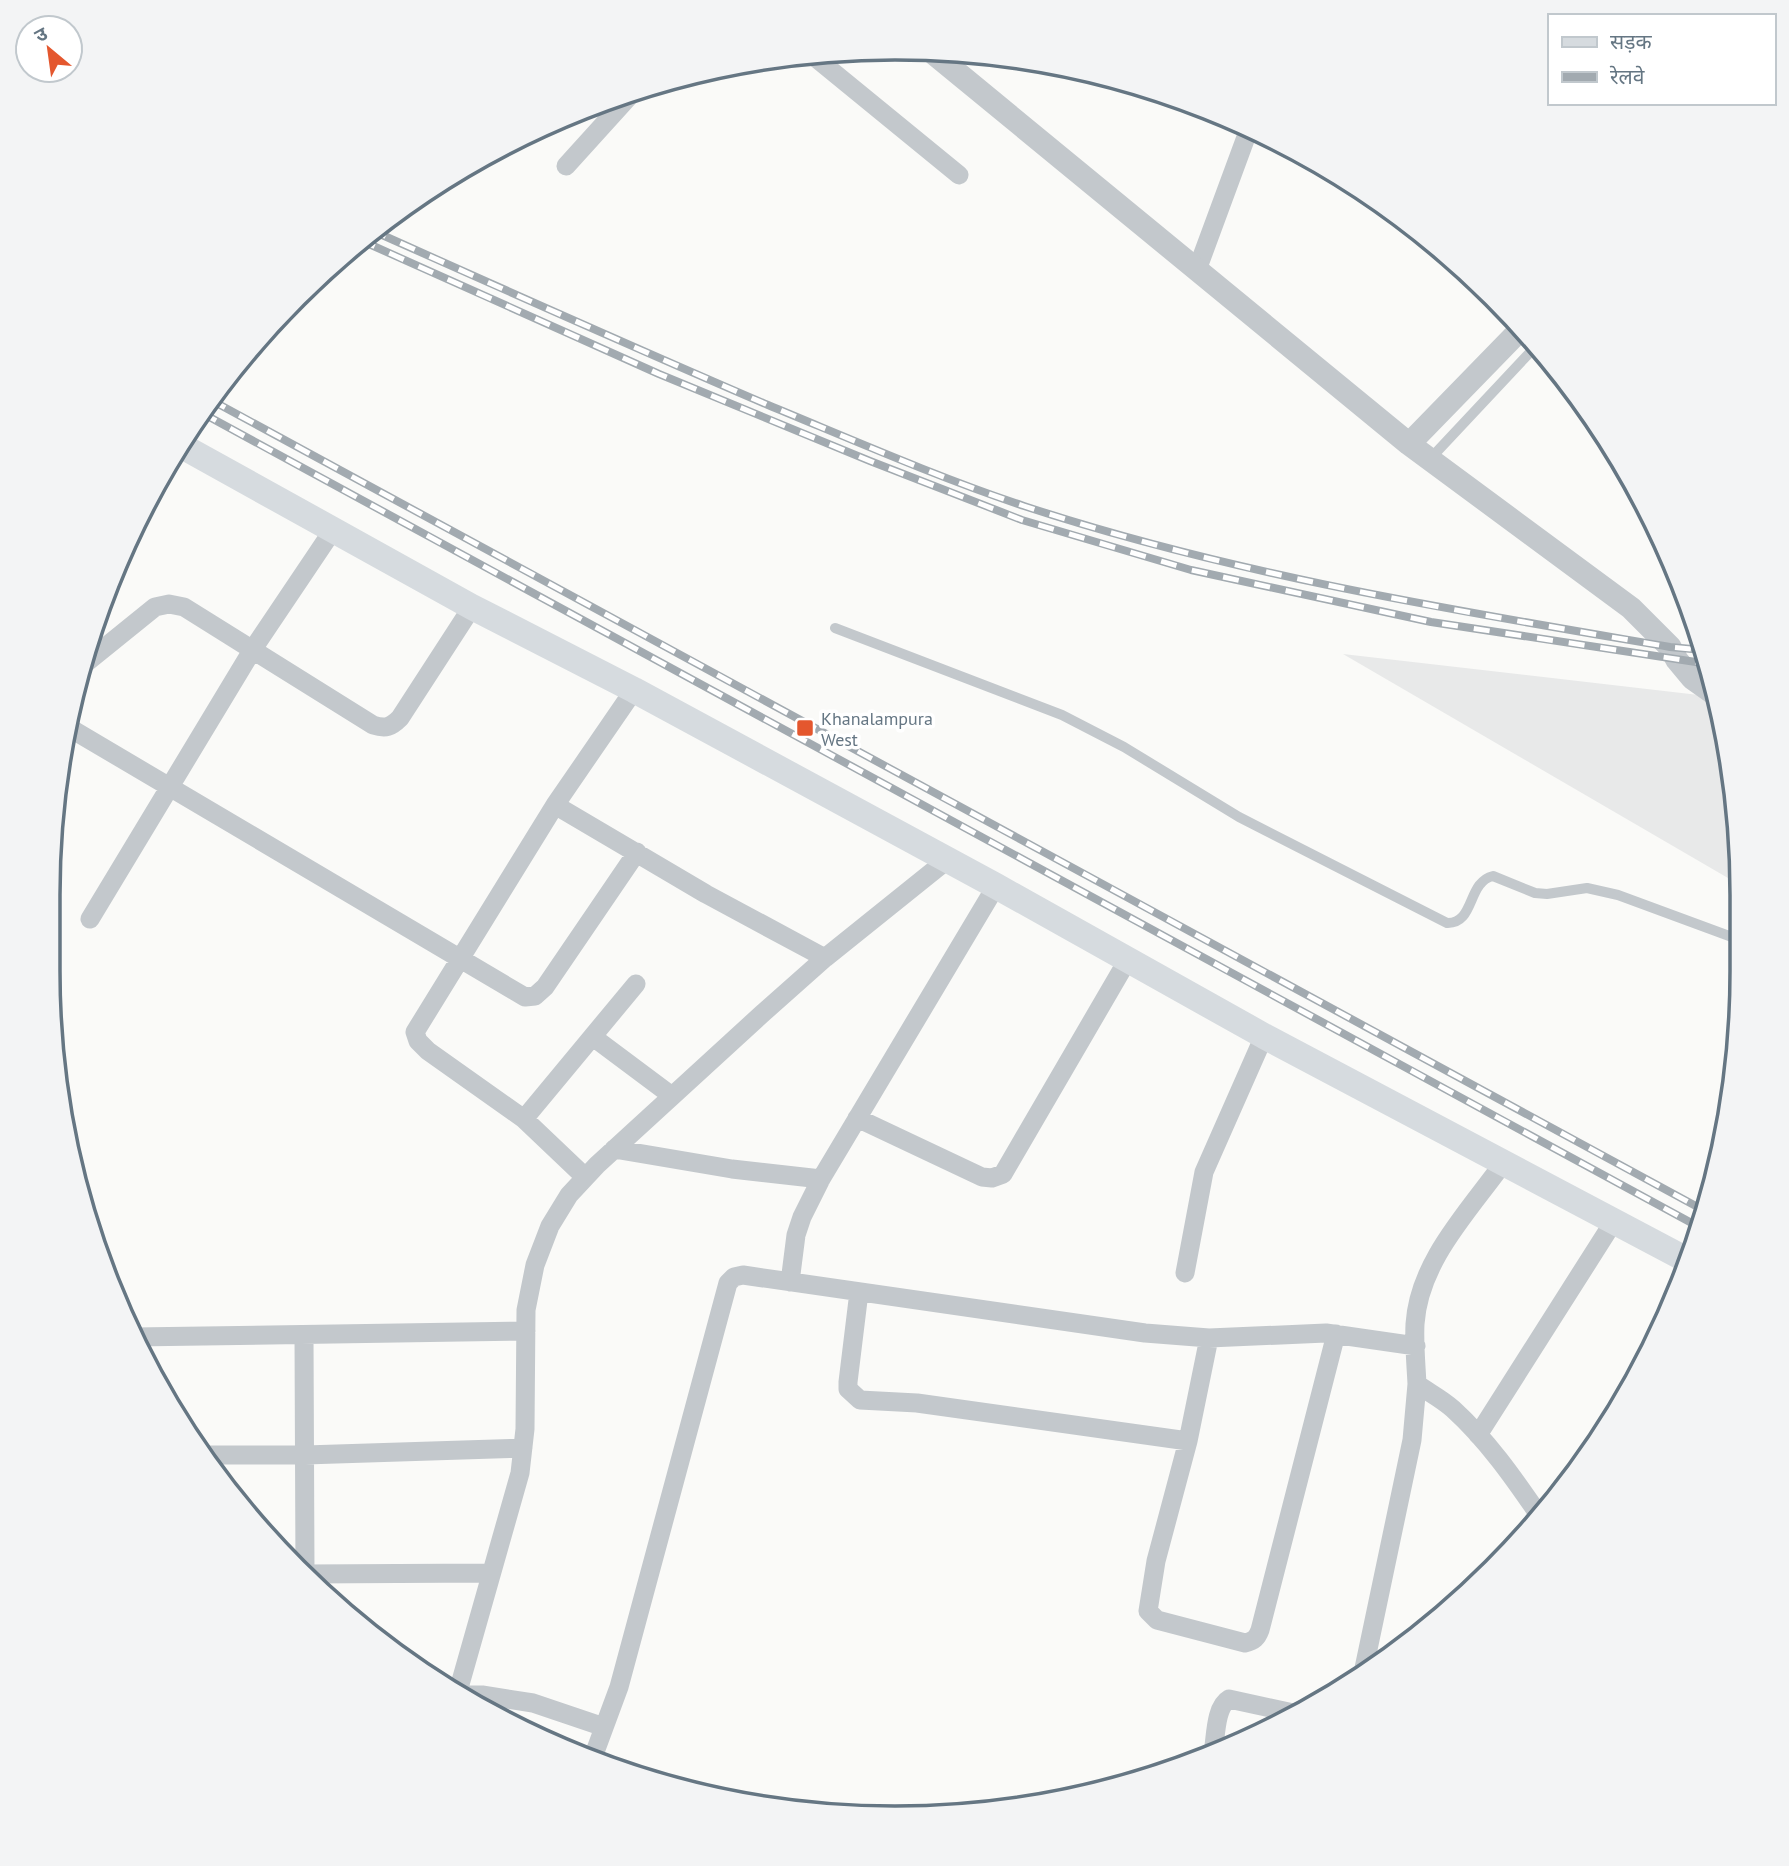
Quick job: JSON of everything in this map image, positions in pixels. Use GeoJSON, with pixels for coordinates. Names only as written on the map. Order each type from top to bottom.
{"type":"FeatureCollection","features":[{"type":"Feature","properties":{"kind":"main road"},"geometry":{"type":"LineString","coordinates":[[188,450],[472,607],[634,690],[996,886],[1264,1037],[1679,1257]]}},
{"type":"Feature","properties":{"kind":"street"},"geometry":{"type":"LineString","coordinates":[[943,61],[1409,444],[1631,608],[1670,647],[1692,678],[1703,686]]}},
{"type":"Feature","properties":{"kind":"street"},"geometry":{"type":"LineString","coordinates":[[822,63],[959,175]]}},
{"type":"Feature","properties":{"kind":"street"},"geometry":{"type":"LineString","coordinates":[[566,166],[605,112]]}},
{"type":"Feature","properties":{"kind":"street"},"geometry":{"type":"LineString","coordinates":[[1197,270],[1246,138]]}},
{"type":"Feature","properties":{"kind":"street"},"geometry":{"type":"LineString","coordinates":[[1409,444],[1515,336]]}},
{"type":"Feature","properties":{"kind":"street"},"geometry":{"type":"LineString","coordinates":[[90,919],[253,649],[333,530]]}},
{"type":"Feature","properties":{"kind":"street"},"geometry":{"type":"LineString","coordinates":[[95,656],[155,607],[169,604],[184,607],[373,725],[383,728],[392,726],[400,718],[472,607]]}},
{"type":"Feature","properties":{"kind":"street"},"geometry":{"type":"LineString","coordinates":[[585,1177],[524,1119],[428,1051],[418,1041],[415,1032],[555,805],[634,690]]}},
{"type":"Feature","properties":{"kind":"street"},"geometry":{"type":"LineString","coordinates":[[76,732],[526,997],[534,996],[545,988],[637,852]]}},
{"type":"Feature","properties":{"kind":"street"},"geometry":{"type":"LineString","coordinates":[[555,805],[706,894],[825,958]]}},
{"type":"Feature","properties":{"kind":"street"},"geometry":{"type":"LineString","coordinates":[[460,1684],[520,1473],[526,1310],[535,1265],[550,1226],[569,1195],[614,1149],[825,958],[947,860]]}},
{"type":"Feature","properties":{"kind":"street"},"geometry":{"type":"LineString","coordinates":[[790,1282],[796,1235],[821,1179],[996,886]]}},
{"type":"Feature","properties":{"kind":"street"},"geometry":{"type":"LineString","coordinates":[[857,1118],[982,1177],[992,1178],[1003,1174],[1127,961]]}},
{"type":"Feature","properties":{"kind":"street"},"geometry":{"type":"LineString","coordinates":[[524,1119],[636,984]]}},
{"type":"Feature","properties":{"kind":"street"},"geometry":{"type":"LineString","coordinates":[[593,1037],[672,1096]]}},
{"type":"Feature","properties":{"kind":"street"},"geometry":{"type":"LineString","coordinates":[[1185,1273],[1204,1172],[1264,1037]]}},
{"type":"Feature","properties":{"kind":"street"},"geometry":{"type":"LineString","coordinates":[[614,1149],[732,1169],[821,1179]]}},
{"type":"Feature","properties":{"kind":"street"},"geometry":{"type":"LineString","coordinates":[[1366,1661],[1412,1440],[1417,1384],[1415,1323],[1424,1283],[1436,1256],[1504,1162]]}},
{"type":"Feature","properties":{"kind":"street"},"geometry":{"type":"LineString","coordinates":[[1478,1435],[1614,1221]]}},
{"type":"Feature","properties":{"kind":"street"},"geometry":{"type":"LineString","coordinates":[[595,1751],[619,1687],[728,1283],[734,1277],[743,1275],[1145,1333],[1209,1338],[1336,1334],[1416,1346]]}},
{"type":"Feature","properties":{"kind":"street"},"geometry":{"type":"LineString","coordinates":[[859,1292],[848,1389],[860,1400],[917,1403],[1188,1441]]}},
{"type":"Feature","properties":{"kind":"street"},"geometry":{"type":"LineString","coordinates":[[144,1337],[526,1331]]}},
{"type":"Feature","properties":{"kind":"street"},"geometry":{"type":"LineString","coordinates":[[1209,1338],[1188,1441],[1156,1560],[1148,1611],[1157,1620],[1245,1643],[1258,1637],[1336,1334]]}},
{"type":"Feature","properties":{"kind":"street"},"geometry":{"type":"LineString","coordinates":[[304,1335],[305,1563]]}},
{"type":"Feature","properties":{"kind":"street"},"geometry":{"type":"LineString","coordinates":[[1417,1384],[1451,1407],[1478,1435],[1503,1463],[1534,1508]]}},
{"type":"Feature","properties":{"kind":"street"},"geometry":{"type":"LineString","coordinates":[[214,1455],[523,1448]]}},
{"type":"Feature","properties":{"kind":"street"},"geometry":{"type":"LineString","coordinates":[[317,1574],[490,1573]]}},
{"type":"Feature","properties":{"kind":"street"},"geometry":{"type":"LineString","coordinates":[[477,1695],[533,1703],[604,1727]]}},
{"type":"Feature","properties":{"kind":"street"},"geometry":{"type":"LineString","coordinates":[[1214,1743],[1220,1708],[1229,1699],[1282,1711]]}},
{"type":"Feature","properties":{"kind":"lane"},"geometry":{"type":"LineString","coordinates":[[1429,459],[1529,353]]}},
{"type":"Feature","properties":{"kind":"lane"},"geometry":{"type":"LineString","coordinates":[[835,628],[1062,715],[1124,747],[1239,817],[1447,923],[1462,919],[1480,882],[1493,876],[1535,893],[1547,894],[1587,888],[1618,895],[1730,936]]}},
{"type":"Feature","properties":{"kind":"shaded area"},"geometry":{"type":"Polygon","coordinates":[[[1343,654],[1705,696],[1722,786],[1729,879],[1343,654]]]}},
{"type":"Feature","properties":{"kind":"railway"},"geometry":{"type":"LineString","coordinates":[[382,235],[768,405],[927,471],[1024,506],[1183,552],[1263,571],[1426,604],[1692,649]]}},
{"type":"Feature","properties":{"kind":"railway"},"geometry":{"type":"LineString","coordinates":[[371,245],[659,374],[1022,520],[1191,570],[1431,622],[1696,662]]}},
{"type":"Feature","properties":{"kind":"railway"},"geometry":{"type":"LineString","coordinates":[[219,404],[1696,1206]]}},
{"type":"Feature","properties":{"kind":"railway"},"geometry":{"type":"LineString","coordinates":[[210,417],[1690,1222]]}},
{"type":"Feature","properties":{"kind":"place","name":"Khanalampura West"},"geometry":{"type":"Point","coordinates":[805,728]}}]}
